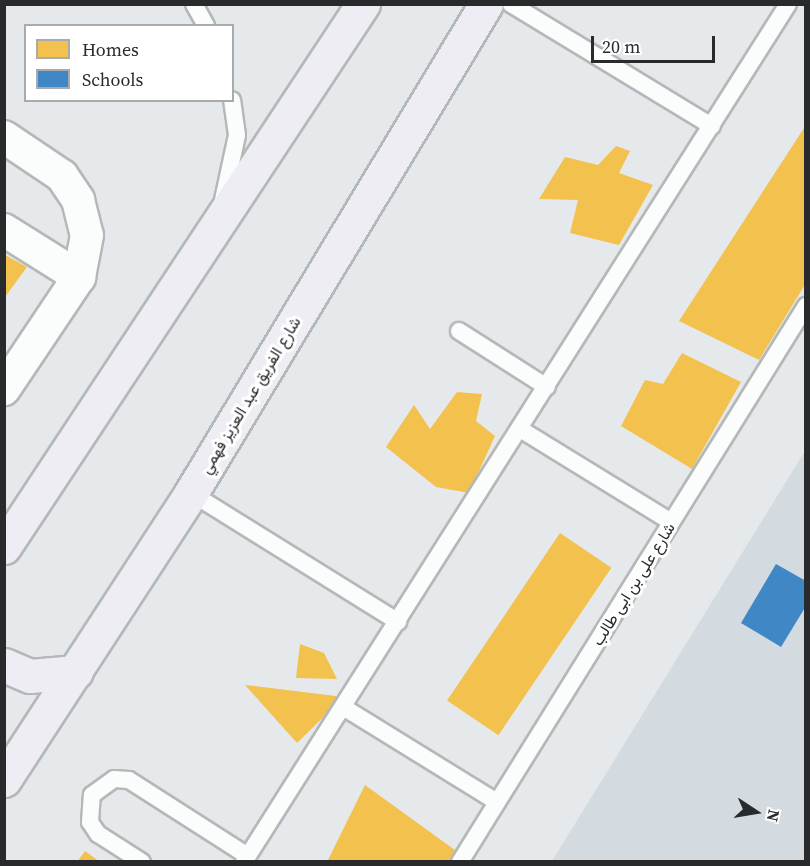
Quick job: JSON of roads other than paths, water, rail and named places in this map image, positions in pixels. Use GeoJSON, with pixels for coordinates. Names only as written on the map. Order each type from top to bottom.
{"type":"FeatureCollection","features":[{"type":"Feature","properties":{"kind":"main road"},"geometry":{"type":"LineString","coordinates":[[4,547],[220,216],[363,4]]}},
{"type":"Feature","properties":{"kind":"main road","name":"شارع الفريق عبد العزيز فهمي"},"geometry":{"type":"LineString","coordinates":[[4,780],[191,493],[486,4]]}},
{"type":"Feature","properties":{"kind":"main road"},"geometry":{"type":"LineString","coordinates":[[4,665],[30,676],[76,672]]}},
{"type":"Feature","properties":{"kind":"street"},"geometry":{"type":"LineString","coordinates":[[4,137],[62,176],[78,200],[87,235],[79,277],[4,389]]}},
{"type":"Feature","properties":{"kind":"street"},"geometry":{"type":"LineString","coordinates":[[4,230],[79,277]]}},
{"type":"Feature","properties":{"kind":"lane"},"geometry":{"type":"LineString","coordinates":[[194,4],[205,24]]}},
{"type":"Feature","properties":{"kind":"lane"},"geometry":{"type":"LineString","coordinates":[[511,4],[712,126]]}},
{"type":"Feature","properties":{"kind":"lane"},"geometry":{"type":"LineString","coordinates":[[142,861],[98,834],[90,822],[92,795],[114,779],[129,780],[246,859],[788,4]]}},
{"type":"Feature","properties":{"kind":"lane"},"geometry":{"type":"LineString","coordinates":[[220,216],[237,135],[232,102]]}},
{"type":"Feature","properties":{"kind":"lane","name":"شارع على بن ابى طالب"},"geometry":{"type":"LineString","coordinates":[[460,861],[806,306]]}},
{"type":"Feature","properties":{"kind":"lane"},"geometry":{"type":"LineString","coordinates":[[459,331],[547,387]]}},
{"type":"Feature","properties":{"kind":"lane"},"geometry":{"type":"LineString","coordinates":[[520,429],[671,522]]}},
{"type":"Feature","properties":{"kind":"lane"},"geometry":{"type":"LineString","coordinates":[[191,493],[398,622]]}},
{"type":"Feature","properties":{"kind":"lane"},"geometry":{"type":"LineString","coordinates":[[343,707],[497,802]]}}]}
